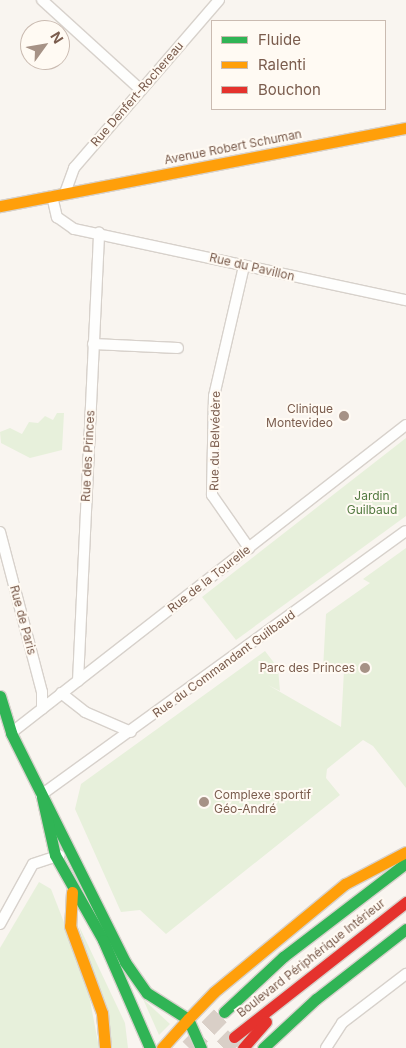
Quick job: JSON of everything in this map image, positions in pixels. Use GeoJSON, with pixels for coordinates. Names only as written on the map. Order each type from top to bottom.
{"type":"FeatureCollection","features":[{"type":"Feature","properties":{"kind":"main road","name":"Avenue Robert Schuman"},"geometry":{"type":"LineString","coordinates":[[0,206],[406,128]]}},
{"type":"Feature","properties":{"kind":"main road"},"geometry":{"type":"LineString","coordinates":[[0,696],[12,733],[125,962],[147,993],[188,1018],[201,1048]]}},
{"type":"Feature","properties":{"kind":"main road"},"geometry":{"type":"LineString","coordinates":[[0,719],[12,733]]}},
{"type":"Feature","properties":{"kind":"main road"},"geometry":{"type":"LineString","coordinates":[[42,795],[46,830],[55,855],[72,892],[103,940],[150,1048]]}},
{"type":"Feature","properties":{"kind":"main road"},"geometry":{"type":"LineString","coordinates":[[162,1048],[188,1018],[229,979],[345,884],[406,852]]}},
{"type":"Feature","properties":{"kind":"main road"},"geometry":{"type":"LineString","coordinates":[[224,1012],[283,957],[406,863]]}},
{"type":"Feature","properties":{"kind":"main road"},"geometry":{"type":"LineString","coordinates":[[72,892],[70,926],[102,1013],[105,1048]]}},
{"type":"Feature","properties":{"kind":"main road","name":"Boulevard Périphérique Intérieur"},"geometry":{"type":"LineString","coordinates":[[234,1037],[406,902]]}},
{"type":"Feature","properties":{"kind":"main road"},"geometry":{"type":"LineString","coordinates":[[263,1048],[316,999],[406,929]]}},
{"type":"Feature","properties":{"kind":"main road"},"geometry":{"type":"LineString","coordinates":[[242,1048],[303,981]]}},
{"type":"Feature","properties":{"kind":"street"},"geometry":{"type":"LineString","coordinates":[[42,0],[140,90]]}},
{"type":"Feature","properties":{"kind":"street","name":"Rue Denfert-Rochereau"},"geometry":{"type":"LineString","coordinates":[[66,193],[70,173],[219,0]]}},
{"type":"Feature","properties":{"kind":"street","name":"Rue du Pavillon"},"geometry":{"type":"LineString","coordinates":[[52,196],[57,217],[64,225],[406,300]]}},
{"type":"Feature","properties":{"kind":"street","name":"Rue des Princes"},"geometry":{"type":"LineString","coordinates":[[78,681],[99,232]]}},
{"type":"Feature","properties":{"kind":"street","name":"Rue du Belvédère"},"geometry":{"type":"LineString","coordinates":[[244,266],[214,396],[212,495],[249,548]]}},
{"type":"Feature","properties":{"kind":"street"},"geometry":{"type":"LineString","coordinates":[[93,344],[178,348]]}},
{"type":"Feature","properties":{"kind":"street","name":"Rue de la Tourelle"},"geometry":{"type":"LineString","coordinates":[[12,733],[406,425]]}},
{"type":"Feature","properties":{"kind":"street","name":"Rue du Commandant Guilbaud"},"geometry":{"type":"LineString","coordinates":[[42,795],[406,531]]}},
{"type":"Feature","properties":{"kind":"street","name":"Rue de Paris"},"geometry":{"type":"LineString","coordinates":[[0,532],[42,692],[42,709]]}},
{"type":"Feature","properties":{"kind":"street"},"geometry":{"type":"LineString","coordinates":[[61,694],[85,712],[131,732]]}},
{"type":"Feature","properties":{"kind":"street"},"geometry":{"type":"LineString","coordinates":[[0,924],[3,910],[34,864],[55,855],[77,867]]}},
{"type":"Feature","properties":{"kind":"street"},"geometry":{"type":"LineString","coordinates":[[326,1048],[330,1037],[342,1023],[406,974]]}},
{"type":"Feature","properties":{"kind":"green space"},"geometry":{"type":"Polygon","coordinates":[[[57,413],[64,413],[62,450],[30,458],[1,443],[0,432],[10,428],[22,434],[29,422],[38,423],[45,416],[53,420],[57,413]]]}},
{"type":"Feature","properties":{"kind":"green space","name":"Jardin Guilbaud"},"geometry":{"type":"Polygon","coordinates":[[[406,438],[406,516],[236,640],[202,597],[406,438]]]}},
{"type":"Feature","properties":{"kind":"green space","name":"Complexe sportif Géo-André"},"geometry":{"type":"Polygon","coordinates":[[[406,548],[406,788],[373,746],[363,740],[327,769],[326,778],[340,795],[166,934],[140,910],[121,912],[75,809],[81,784],[265,651],[278,668],[280,691],[268,685],[341,727],[344,670],[323,669],[326,614],[370,583],[363,579],[406,548]]]}},
{"type":"Feature","properties":{"kind":"green space"},"geometry":{"type":"Polygon","coordinates":[[[39,882],[51,889],[86,979],[99,1048],[0,1048],[0,948],[39,882]]]}},
{"type":"Feature","properties":{"kind":"green space"},"geometry":{"type":"Polygon","coordinates":[[[79,926],[125,1023],[128,1048],[111,1048],[79,926]]]}},
{"type":"Feature","properties":{"kind":"green space"},"geometry":{"type":"Polygon","coordinates":[[[143,999],[170,1024],[159,1035],[143,999]]]}},
{"type":"Feature","properties":{"kind":"tunnel"},"geometry":{"type":"LineString","coordinates":[[189,1048],[224,1012]]}},
{"type":"Feature","properties":{"kind":"tunnel"},"geometry":{"type":"LineString","coordinates":[[223,1048],[234,1037]]}},
{"type":"Feature","properties":{"kind":"traffic: fast"},"geometry":{"type":"LineString","coordinates":[[0,696],[11,733],[125,962],[147,993],[188,1019],[201,1048]]}},
{"type":"Feature","properties":{"kind":"traffic: fast"},"geometry":{"type":"LineString","coordinates":[[42,797],[55,855],[103,940],[150,1048]]}},
{"type":"Feature","properties":{"kind":"traffic: fast"},"geometry":{"type":"LineString","coordinates":[[224,1012],[283,957],[406,863]]}},
{"type":"Feature","properties":{"kind":"traffic: fast"},"geometry":{"type":"LineString","coordinates":[[263,1048],[316,999],[406,929]]}},
{"type":"Feature","properties":{"kind":"traffic: slow"},"geometry":{"type":"LineString","coordinates":[[0,206],[406,128]]}},
{"type":"Feature","properties":{"kind":"traffic: slow"},"geometry":{"type":"LineString","coordinates":[[188,1019],[214,992],[345,884],[406,852]]}},
{"type":"Feature","properties":{"kind":"traffic: slow"},"geometry":{"type":"LineString","coordinates":[[72,892],[70,926],[102,1013],[105,1048]]}},
{"type":"Feature","properties":{"kind":"traffic: slow"},"geometry":{"type":"LineString","coordinates":[[162,1048],[188,1019]]}},
{"type":"Feature","properties":{"kind":"traffic: jam"},"geometry":{"type":"LineString","coordinates":[[234,1037],[406,902]]}},
{"type":"Feature","properties":{"kind":"traffic: jam"},"geometry":{"type":"LineString","coordinates":[[243,1048],[266,1022]]}},
{"type":"Feature","properties":{"kind":"place","name":"Clinique Montevideo"},"geometry":{"type":"Point","coordinates":[344,416]}},
{"type":"Feature","properties":{"kind":"place","name":"Parc des Princes"},"geometry":{"type":"Point","coordinates":[365,668]}},
{"type":"Feature","properties":{"kind":"place","name":"Complexe sportif Géo-André"},"geometry":{"type":"Point","coordinates":[204,802]}}]}
